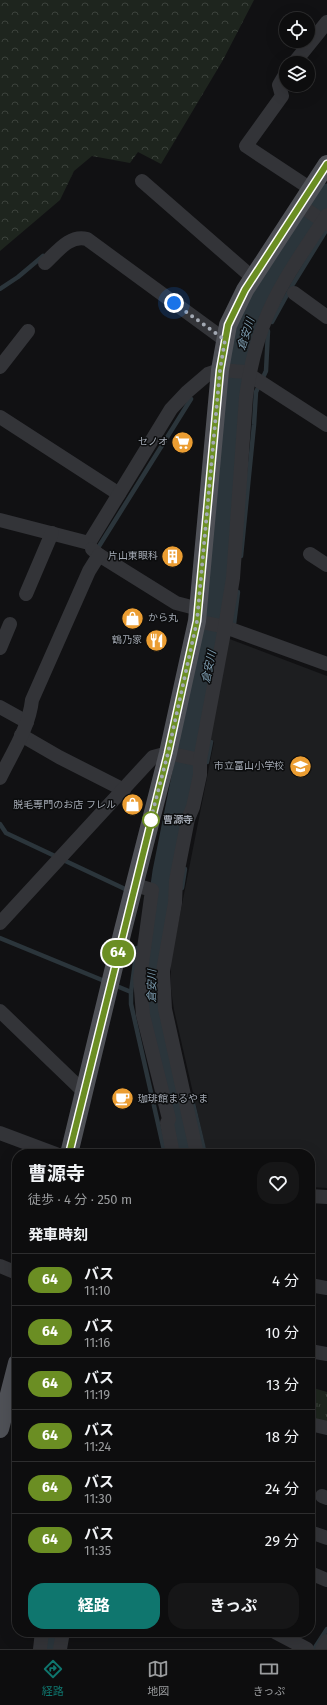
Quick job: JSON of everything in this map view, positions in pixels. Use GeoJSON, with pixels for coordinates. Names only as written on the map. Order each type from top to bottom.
{"type":"FeatureCollection","features":[{"type":"Feature","properties":{"kind":"main road"},"geometry":{"type":"LineString","coordinates":[[70,1149],[135,885],[173,754],[198,615],[226,370],[225,340],[233,312],[253,278],[303,208],[311,189],[327,164]]}},
{"type":"Feature","properties":{"kind":"main road"},"geometry":{"type":"LineString","coordinates":[[0,1428],[12,1382]]}},
{"type":"Feature","properties":{"kind":"street"},"geometry":{"type":"LineString","coordinates":[[300,56],[327,22]]}},
{"type":"Feature","properties":{"kind":"street"},"geometry":{"type":"LineString","coordinates":[[281,92],[282,96],[246,146],[311,189]]}},
{"type":"Feature","properties":{"kind":"street"},"geometry":{"type":"LineString","coordinates":[[142,181],[253,278]]}},
{"type":"Feature","properties":{"kind":"street"},"geometry":{"type":"LineString","coordinates":[[196,1149],[165,1009],[163,971],[175,903],[176,880],[188,819],[193,807],[200,775],[197,760],[225,627],[233,578],[246,397],[254,377],[261,330],[270,308],[325,221],[303,208]]}},
{"type":"Feature","properties":{"kind":"street"},"geometry":{"type":"LineString","coordinates":[[45,263],[73,239],[81,237],[87,239],[225,340]]}},
{"type":"Feature","properties":{"kind":"street"},"geometry":{"type":"LineString","coordinates":[[294,293],[327,317]]}},
{"type":"Feature","properties":{"kind":"street"},"geometry":{"type":"LineString","coordinates":[[0,367],[28,330]]}},
{"type":"Feature","properties":{"kind":"street"},"geometry":{"type":"LineString","coordinates":[[0,778],[21,735],[24,720],[31,712],[32,700],[89,571],[94,551],[119,494],[171,410],[187,392],[208,374],[226,370],[254,377],[327,425]]}},
{"type":"Feature","properties":{"kind":"street"},"geometry":{"type":"LineString","coordinates":[[0,416],[119,494]]}},
{"type":"Feature","properties":{"kind":"street"},"geometry":{"type":"LineString","coordinates":[[0,520],[52,533],[94,551],[176,603],[198,615],[225,627],[327,664]]}},
{"type":"Feature","properties":{"kind":"street"},"geometry":{"type":"LineString","coordinates":[[26,594],[52,533]]}},
{"type":"Feature","properties":{"kind":"street"},"geometry":{"type":"LineString","coordinates":[[310,554],[327,565]]}},
{"type":"Feature","properties":{"kind":"street"},"geometry":{"type":"LineString","coordinates":[[0,648],[10,624]]}},
{"type":"Feature","properties":{"kind":"street"},"geometry":{"type":"LineString","coordinates":[[0,707],[24,720]]}},
{"type":"Feature","properties":{"kind":"street"},"geometry":{"type":"LineString","coordinates":[[21,735],[59,757],[124,790]]}},
{"type":"Feature","properties":{"kind":"street"},"geometry":{"type":"LineString","coordinates":[[0,923],[154,757],[173,754],[197,760]]}},
{"type":"Feature","properties":{"kind":"street"},"geometry":{"type":"LineString","coordinates":[[135,885],[152,890],[140,985],[143,1015],[169,1119],[167,1123],[172,1149]]}},
{"type":"Feature","properties":{"kind":"street"},"geometry":{"type":"LineString","coordinates":[[0,1011],[84,1092]]}},
{"type":"Feature","properties":{"kind":"street"},"geometry":{"type":"LineString","coordinates":[[0,1133],[43,1149]]}},
{"type":"Feature","properties":{"kind":"street"},"geometry":{"type":"LineString","coordinates":[[315,1196],[327,1197]]}},
{"type":"Feature","properties":{"kind":"street"},"geometry":{"type":"LineString","coordinates":[[0,1266],[12,1270]]}},
{"type":"Feature","properties":{"kind":"street"},"geometry":{"type":"LineString","coordinates":[[315,1286],[327,1288]]}},
{"type":"Feature","properties":{"kind":"street"},"geometry":{"type":"LineString","coordinates":[[315,1352],[327,1354]]}},
{"type":"Feature","properties":{"kind":"street"},"geometry":{"type":"LineString","coordinates":[[315,1425],[327,1428]]}},
{"type":"Feature","properties":{"kind":"street"},"geometry":{"type":"LineString","coordinates":[[315,1534],[327,1538]]}},
{"type":"Feature","properties":{"kind":"street"},"geometry":{"type":"LineString","coordinates":[[315,1575],[327,1580]]}},
{"type":"Feature","properties":{"kind":"street"},"geometry":{"type":"LineString","coordinates":[[40,1649],[41,1637]]}},
{"type":"Feature","properties":{"kind":"street"},"geometry":{"type":"LineString","coordinates":[[60,1649],[62,1637]]}},
{"type":"Feature","properties":{"kind":"street"},"geometry":{"type":"LineString","coordinates":[[284,1637],[307,1649]]}},
{"type":"Feature","properties":{"kind":"street"},"geometry":{"type":"LineString","coordinates":[[322,1649],[327,1641]]}},
{"type":"Feature","properties":{"kind":"shaded area"},"geometry":{"type":"Polygon","coordinates":[[[227,638],[327,676],[327,1188],[315,1187],[315,1149],[206,1149],[174,1010],[171,989],[171,960],[214,742],[206,740],[227,638]]]}},
{"type":"Feature","properties":{"kind":"green space"},"geometry":{"type":"Polygon","coordinates":[[[0,0],[254,0],[223,60],[161,164],[138,152],[130,163],[92,156],[74,171],[60,200],[0,251],[0,0]]]}},
{"type":"Feature","properties":{"kind":"green space"},"geometry":{"type":"Polygon","coordinates":[[[315,1388],[327,1392],[327,1423],[315,1420],[315,1388]]]}},
{"type":"Feature","properties":{"kind":"waterway","name":"倉安川"},"geometry":{"type":"LineString","coordinates":[[184,1149],[151,1005],[151,976],[166,872],[215,635],[240,349],[255,307],[288,252],[327,197]]}},
{"type":"Feature","properties":{"kind":"waterway"},"geometry":{"type":"LineString","coordinates":[[272,322],[293,284],[327,229]]}},
{"type":"Feature","properties":{"kind":"waterway"},"geometry":{"type":"LineString","coordinates":[[0,289],[18,277],[43,256]]}},
{"type":"Feature","properties":{"kind":"waterway"},"geometry":{"type":"LineString","coordinates":[[241,556],[256,392],[266,371],[268,331]]}},
{"type":"Feature","properties":{"kind":"waterway"},"geometry":{"type":"LineString","coordinates":[[96,551],[191,399]]}},
{"type":"Feature","properties":{"kind":"waterway"},"geometry":{"type":"LineString","coordinates":[[234,624],[238,592]]}},
{"type":"Feature","properties":{"kind":"waterway"},"geometry":{"type":"LineString","coordinates":[[207,762],[211,742]]}},
{"type":"Feature","properties":{"kind":"waterway"},"geometry":{"type":"LineString","coordinates":[[0,824],[6,833],[125,889]]}},
{"type":"Feature","properties":{"kind":"waterway"},"geometry":{"type":"LineString","coordinates":[[182,888],[185,869]]}},
{"type":"Feature","properties":{"kind":"waterway"},"geometry":{"type":"LineString","coordinates":[[0,938],[102,980]]}},
{"type":"Feature","properties":{"kind":"waterway"},"geometry":{"type":"LineString","coordinates":[[137,948],[131,992],[131,1004],[164,1149]]}},
{"type":"Feature","properties":{"kind":"waterway"},"geometry":{"type":"LineString","coordinates":[[119,987],[131,992]]}},
{"type":"Feature","properties":{"kind":"waterway"},"geometry":{"type":"LineString","coordinates":[[191,1095],[204,1149]]}},
{"type":"Feature","properties":{"kind":"waterway"},"geometry":{"type":"LineString","coordinates":[[314,1649],[327,1629]]}},
{"type":"Feature","properties":{"kind":"waterway","name":"倉安川"},"geometry":{"type":"LineString","coordinates":[[49,1649],[51,1637]]}},
{"type":"Feature","properties":{"kind":"bus line","name":"64"},"geometry":{"type":"LineString","coordinates":[[70,1149],[126,918],[168,753],[197,621],[202,580],[220,370],[228,325],[238,301],[327,164]]}},
{"type":"Feature","properties":{"kind":"place","name":"セノオ"},"geometry":{"type":"Point","coordinates":[183,442]}},
{"type":"Feature","properties":{"kind":"place","name":"片山東眼科"},"geometry":{"type":"Point","coordinates":[173,556]}},
{"type":"Feature","properties":{"kind":"place","name":"から丸"},"geometry":{"type":"Point","coordinates":[133,618]}},
{"type":"Feature","properties":{"kind":"place","name":"鶴乃家"},"geometry":{"type":"Point","coordinates":[157,640]}},
{"type":"Feature","properties":{"kind":"place","name":"市立富山小学校"},"geometry":{"type":"Point","coordinates":[300,766]}},
{"type":"Feature","properties":{"kind":"place","name":"脱毛専門のお店 フレル"},"geometry":{"type":"Point","coordinates":[132,805]}},
{"type":"Feature","properties":{"kind":"place","name":"曹源寺"},"geometry":{"type":"Point","coordinates":[151,820]}},
{"type":"Feature","properties":{"kind":"place","name":"珈琲館まるやま"},"geometry":{"type":"Point","coordinates":[123,1099]}},
{"type":"Feature","properties":{"kind":"route"},"geometry":{"type":"LineString","coordinates":[[151,820],[149,826],[168,753],[197,621],[202,580],[220,370],[225,340],[174,303]]}}]}
